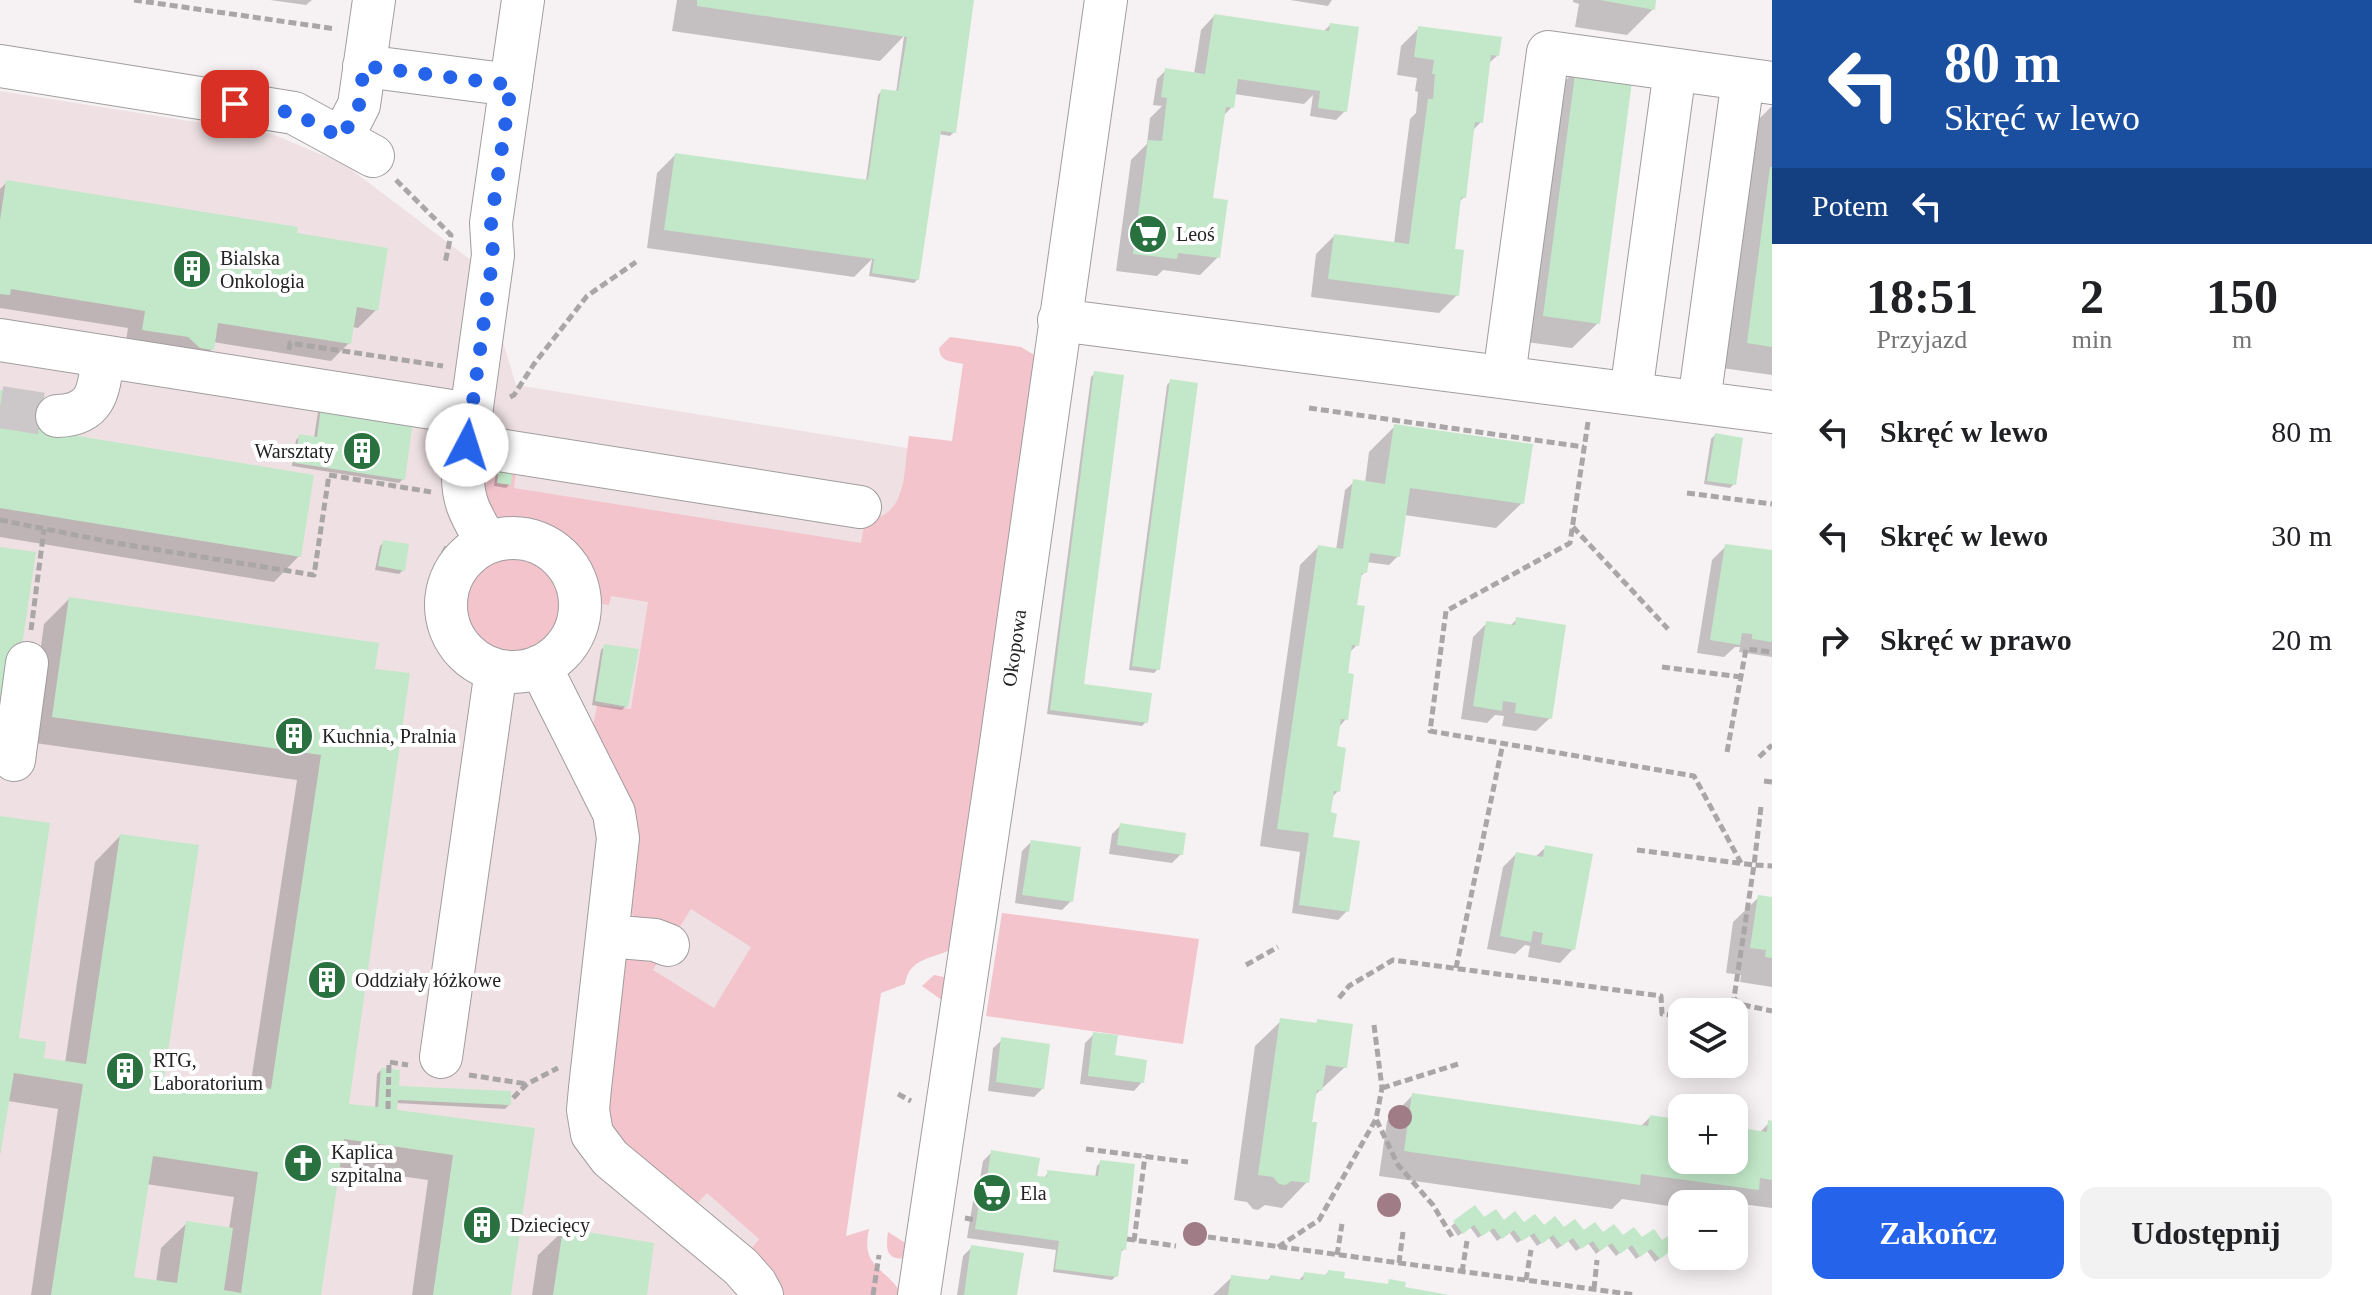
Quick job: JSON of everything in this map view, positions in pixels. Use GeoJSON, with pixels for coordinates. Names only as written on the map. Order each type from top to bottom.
{"type":"FeatureCollection","features":[{"type":"Feature","properties":{"kind":"street"},"geometry":{"type":"LineString","coordinates":[[0,66],[294,113],[357,147],[359,105],[374,0]]}},
{"type":"Feature","properties":{"kind":"street"},"geometry":{"type":"LineString","coordinates":[[441,1057],[494,683],[458,643],[448,621],[446,598],[453,575],[467,556],[469,539],[462,491],[468,430],[493,255],[491,223],[523,0]]}},
{"type":"Feature","properties":{"kind":"street","name":"Okopowa"},"geometry":{"type":"LineString","coordinates":[[919,1295],[998,765],[1106,0]]}},
{"type":"Feature","properties":{"kind":"street"},"geometry":{"type":"LineString","coordinates":[[1504,376],[1548,52],[1758,81],[1699,402]]}},
{"type":"Feature","properties":{"kind":"street"},"geometry":{"type":"LineString","coordinates":[[364,66],[511,85]]}},
{"type":"Feature","properties":{"kind":"street"},"geometry":{"type":"LineString","coordinates":[[1631,393],[1675,70]]}},
{"type":"Feature","properties":{"kind":"street"},"geometry":{"type":"LineString","coordinates":[[1059,320],[1772,412]]}},
{"type":"Feature","properties":{"kind":"street"},"geometry":{"type":"LineString","coordinates":[[0,340],[103,356],[860,507]]}},
{"type":"Feature","properties":{"kind":"street"},"geometry":{"type":"LineString","coordinates":[[57,416],[72,416],[91,403],[98,392],[103,356]]}},
{"type":"Feature","properties":{"kind":"street"},"geometry":{"type":"LineString","coordinates":[[469,539],[529,539],[548,547],[565,561],[576,579],[581,600],[579,621],[571,641],[556,657],[494,683]]}},
{"type":"Feature","properties":{"kind":"street"},"geometry":{"type":"LineString","coordinates":[[14,760],[27,663]]}},
{"type":"Feature","properties":{"kind":"street"},"geometry":{"type":"LineString","coordinates":[[540,666],[614,813],[618,838],[588,1110],[592,1134],[610,1158],[741,1267],[762,1295]]}},
{"type":"Feature","properties":{"kind":"street"},"geometry":{"type":"LineString","coordinates":[[607,936],[655,940],[668,945]]}},
{"type":"Feature","properties":{"kind":"path"},"geometry":{"type":"LineString","coordinates":[[134,0],[337,29]]}},
{"type":"Feature","properties":{"kind":"path"},"geometry":{"type":"LineString","coordinates":[[357,147],[451,235],[445,263]]}},
{"type":"Feature","properties":{"kind":"path"},"geometry":{"type":"LineString","coordinates":[[468,430],[514,395],[587,296],[636,262]]}},
{"type":"Feature","properties":{"kind":"path"},"geometry":{"type":"LineString","coordinates":[[1309,408],[1584,447]]}},
{"type":"Feature","properties":{"kind":"path"},"geometry":{"type":"LineString","coordinates":[[1590,409],[1570,543],[1446,611],[1430,731],[1694,776],[1741,863]]}},
{"type":"Feature","properties":{"kind":"path"},"geometry":{"type":"LineString","coordinates":[[0,520],[314,575],[329,475],[446,494]]}},
{"type":"Feature","properties":{"kind":"path"},"geometry":{"type":"LineString","coordinates":[[1687,493],[1772,504]]}},
{"type":"Feature","properties":{"kind":"path"},"geometry":{"type":"LineString","coordinates":[[1572,527],[1668,629]]}},
{"type":"Feature","properties":{"kind":"path"},"geometry":{"type":"LineString","coordinates":[[27,663],[44,529]]}},
{"type":"Feature","properties":{"kind":"path"},"geometry":{"type":"LineString","coordinates":[[469,539],[429,587],[427,613],[433,638],[450,662],[471,682],[470,692],[494,683]]}},
{"type":"Feature","properties":{"kind":"path"},"geometry":{"type":"LineString","coordinates":[[1727,752],[1746,649],[1772,652]]}},
{"type":"Feature","properties":{"kind":"path"},"geometry":{"type":"LineString","coordinates":[[1662,667],[1741,677]]}},
{"type":"Feature","properties":{"kind":"path"},"geometry":{"type":"LineString","coordinates":[[1456,968],[1503,743]]}},
{"type":"Feature","properties":{"kind":"path"},"geometry":{"type":"LineString","coordinates":[[1759,757],[1772,745]]}},
{"type":"Feature","properties":{"kind":"path"},"geometry":{"type":"LineString","coordinates":[[1764,781],[1772,782]]}},
{"type":"Feature","properties":{"kind":"path"},"geometry":{"type":"LineString","coordinates":[[1734,998],[1761,807]]}},
{"type":"Feature","properties":{"kind":"path"},"geometry":{"type":"LineString","coordinates":[[1637,850],[1772,866]]}},
{"type":"Feature","properties":{"kind":"path"},"geometry":{"type":"LineString","coordinates":[[1246,965],[1278,947]]}},
{"type":"Feature","properties":{"kind":"path"},"geometry":{"type":"LineString","coordinates":[[1339,998],[1349,986],[1393,960],[1661,996],[1662,1014],[1668,1015]]}},
{"type":"Feature","properties":{"kind":"path"},"geometry":{"type":"LineString","coordinates":[[1748,1006],[1772,1011]]}},
{"type":"Feature","properties":{"kind":"path"},"geometry":{"type":"LineString","coordinates":[[1277,1247],[1319,1220],[1376,1119],[1382,1088],[1374,1025]]}},
{"type":"Feature","properties":{"kind":"path"},"geometry":{"type":"LineString","coordinates":[[388,1109],[389,1062]]}},
{"type":"Feature","properties":{"kind":"path"},"geometry":{"type":"LineString","coordinates":[[1382,1088],[1458,1064]]}},
{"type":"Feature","properties":{"kind":"path"},"geometry":{"type":"LineString","coordinates":[[1376,1119],[1398,1165],[1433,1205],[1454,1240]]}},
{"type":"Feature","properties":{"kind":"path"},"geometry":{"type":"LineString","coordinates":[[1086,1149],[1188,1162]]}},
{"type":"Feature","properties":{"kind":"path"},"geometry":{"type":"LineString","coordinates":[[1134,1241],[1145,1156]]}},
{"type":"Feature","properties":{"kind":"path"},"geometry":{"type":"LineString","coordinates":[[1337,1255],[1342,1224]]}},
{"type":"Feature","properties":{"kind":"path"},"geometry":{"type":"LineString","coordinates":[[1399,1263],[1403,1232]]}},
{"type":"Feature","properties":{"kind":"path"},"geometry":{"type":"LineString","coordinates":[[1208,1237],[1636,1295]]}},
{"type":"Feature","properties":{"kind":"path"},"geometry":{"type":"LineString","coordinates":[[1127,1239],[1176,1246]]}},
{"type":"Feature","properties":{"kind":"path"},"geometry":{"type":"LineString","coordinates":[[1462,1272],[1467,1241]]}},
{"type":"Feature","properties":{"kind":"path"},"geometry":{"type":"LineString","coordinates":[[1526,1280],[1531,1250]]}},
{"type":"Feature","properties":{"kind":"path"},"geometry":{"type":"LineString","coordinates":[[873,1295],[879,1255]]}},
{"type":"Feature","properties":{"kind":"path"},"geometry":{"type":"LineString","coordinates":[[1594,1289],[1597,1260]]}},
{"type":"Feature","properties":{"kind":"shaded area"},"geometry":{"type":"Polygon","coordinates":[[[0,91],[272,134],[344,164],[480,267],[516,385],[926,451],[797,1295],[0,1295],[0,91]]]}},
{"type":"Feature","properties":{"kind":"shaded area"},"geometry":{"type":"Polygon","coordinates":[[[950,337],[1021,347],[1036,356],[950,950],[916,964],[907,975],[905,984],[881,993],[846,1236],[869,1229],[867,1242],[872,1260],[902,1295],[774,1295],[745,1257],[759,1239],[707,1193],[691,1210],[605,1133],[620,963],[631,952],[664,951],[653,970],[714,1008],[751,947],[691,909],[674,936],[641,922],[627,906],[591,737],[597,705],[631,709],[648,602],[611,596],[609,605],[597,603],[592,576],[569,543],[546,528],[502,518],[485,510],[478,463],[517,464],[514,488],[861,543],[865,520],[890,511],[897,501],[904,477],[909,436],[952,441],[963,364],[947,360],[940,353],[939,348],[950,337]]]}},
{"type":"Feature","properties":{"kind":"shaded area"},"geometry":{"type":"Polygon","coordinates":[[[514,553],[533,557],[550,568],[561,585],[565,604],[561,623],[550,640],[533,651],[514,655],[495,651],[478,640],[467,623],[463,604],[467,585],[478,568],[495,557],[514,553]]]}},
{"type":"Feature","properties":{"kind":"shaded area"},"geometry":{"type":"Polygon","coordinates":[[[1002,913],[1199,939],[1183,1044],[986,1016],[1002,913]]]}},
{"type":"Feature","properties":{"kind":"shaded area"},"geometry":{"type":"Polygon","coordinates":[[[934,975],[944,977],[950,986],[913,1250],[905,1258],[898,1258],[888,1252],[888,1232],[907,1244],[943,1001],[922,986],[934,975]]]}},
{"type":"Feature","properties":{"kind":"building"},"geometry":{"type":"Polygon","coordinates":[[[697,0],[974,0],[956,133],[941,131],[919,280],[872,273],[874,259],[664,230],[675,153],[868,180],[881,89],[898,91],[907,37],[697,6],[697,0]]]}},
{"type":"Feature","properties":{"kind":"building"},"geometry":{"type":"Polygon","coordinates":[[[1600,0],[1656,0],[1655,10],[1600,0]]]}},
{"type":"Feature","properties":{"kind":"building"},"geometry":{"type":"Polygon","coordinates":[[[1214,14],[1329,31],[1330,23],[1359,27],[1347,112],[1318,108],[1320,91],[1238,79],[1234,108],[1226,107],[1213,198],[1228,200],[1220,258],[1178,253],[1177,259],[1133,254],[1148,140],[1162,141],[1167,98],[1161,97],[1165,68],[1205,74],[1214,14]]]}},
{"type":"Feature","properties":{"kind":"building"},"geometry":{"type":"Polygon","coordinates":[[[1418,26],[1502,37],[1499,56],[1491,55],[1483,123],[1475,122],[1466,198],[1461,197],[1455,249],[1464,250],[1459,296],[1328,279],[1334,234],[1409,244],[1428,99],[1433,99],[1435,74],[1432,74],[1434,60],[1414,57],[1418,26]]]}},
{"type":"Feature","properties":{"kind":"building"},"geometry":{"type":"Polygon","coordinates":[[[1576,67],[1633,74],[1600,324],[1543,316],[1576,67]]]}},
{"type":"Feature","properties":{"kind":"building"},"geometry":{"type":"Polygon","coordinates":[[[1772,167],[1772,347],[1747,343],[1772,167]]]}},
{"type":"Feature","properties":{"kind":"building","name":"Bialska Onkologia"},"geometry":{"type":"Polygon","coordinates":[[[6,180],[298,227],[297,233],[388,248],[378,311],[357,307],[351,344],[218,323],[214,350],[200,348],[188,337],[142,330],[145,311],[11,289],[10,295],[0,294],[0,220],[6,180]]]}},
{"type":"Feature","properties":{"kind":"building"},"geometry":{"type":"Polygon","coordinates":[[[1094,371],[1124,375],[1084,684],[1152,693],[1148,723],[1050,710],[1094,371]]]}},
{"type":"Feature","properties":{"kind":"building"},"geometry":{"type":"Polygon","coordinates":[[[1170,379],[1198,383],[1160,670],[1132,666],[1170,379]]]}},
{"type":"Feature","properties":{"kind":"building"},"geometry":{"type":"Polygon","coordinates":[[[0,390],[59,400],[54,432],[314,475],[301,557],[0,508],[0,390]]]}},
{"type":"Feature","properties":{"kind":"building","name":"Warsztaty"},"geometry":{"type":"Polygon","coordinates":[[[321,406],[413,421],[405,480],[295,463],[299,434],[317,437],[321,406]]]}},
{"type":"Feature","properties":{"kind":"building"},"geometry":{"type":"Polygon","coordinates":[[[1394,424],[1533,444],[1524,504],[1410,488],[1400,557],[1370,553],[1367,573],[1362,573],[1357,605],[1365,606],[1359,646],[1352,645],[1348,673],[1354,674],[1348,720],[1341,719],[1337,746],[1346,748],[1340,792],[1334,791],[1331,812],[1337,814],[1333,837],[1360,841],[1349,912],[1299,905],[1309,833],[1277,829],[1318,545],[1343,549],[1353,479],[1385,484],[1394,424]]]}},
{"type":"Feature","properties":{"kind":"building"},"geometry":{"type":"Polygon","coordinates":[[[1715,433],[1743,438],[1736,485],[1707,481],[1715,433]]]}},
{"type":"Feature","properties":{"kind":"building"},"geometry":{"type":"Polygon","coordinates":[[[499,465],[513,467],[511,485],[497,483],[499,465]]]}},
{"type":"Feature","properties":{"kind":"building"},"geometry":{"type":"Polygon","coordinates":[[[383,540],[409,544],[405,571],[378,566],[383,540]]]}},
{"type":"Feature","properties":{"kind":"building"},"geometry":{"type":"Polygon","coordinates":[[[1725,544],[1772,550],[1772,642],[1752,639],[1752,634],[1742,633],[1740,645],[1710,640],[1725,544]]]}},
{"type":"Feature","properties":{"kind":"building"},"geometry":{"type":"Polygon","coordinates":[[[0,547],[36,552],[7,745],[0,744],[0,547]]]}},
{"type":"Feature","properties":{"kind":"building"},"geometry":{"type":"Polygon","coordinates":[[[69,597],[379,643],[375,669],[410,673],[349,1104],[378,1107],[381,1068],[400,1070],[399,1086],[511,1091],[511,1105],[398,1100],[397,1110],[535,1128],[511,1295],[433,1295],[453,1155],[344,1139],[321,1295],[51,1295],[83,1084],[14,1073],[0,1155],[0,816],[50,823],[19,1038],[46,1042],[44,1058],[86,1064],[120,834],[199,845],[164,1078],[211,1085],[212,1080],[271,1089],[321,755],[52,717],[69,597]],[[153,1156],[134,1277],[177,1283],[186,1221],[233,1228],[224,1290],[241,1293],[258,1172],[153,1156]]]}},
{"type":"Feature","properties":{"kind":"building"},"geometry":{"type":"Polygon","coordinates":[[[1516,617],[1566,625],[1552,719],[1515,713],[1516,703],[1503,701],[1502,711],[1473,706],[1486,621],[1515,625],[1516,617]]]}},
{"type":"Feature","properties":{"kind":"building"},"geometry":{"type":"Polygon","coordinates":[[[604,644],[639,649],[628,707],[595,701],[604,644]]]}},
{"type":"Feature","properties":{"kind":"building"},"geometry":{"type":"Polygon","coordinates":[[[1120,823],[1186,833],[1183,855],[1117,845],[1120,823]]]}},
{"type":"Feature","properties":{"kind":"building"},"geometry":{"type":"Polygon","coordinates":[[[1031,840],[1081,847],[1073,902],[1022,895],[1031,840]]]}},
{"type":"Feature","properties":{"kind":"building"},"geometry":{"type":"Polygon","coordinates":[[[1545,845],[1593,854],[1575,950],[1541,944],[1543,933],[1533,931],[1531,942],[1500,936],[1516,852],[1543,857],[1545,845]]]}},
{"type":"Feature","properties":{"kind":"building"},"geometry":{"type":"Polygon","coordinates":[[[1758,895],[1772,897],[1772,958],[1765,957],[1766,950],[1750,948],[1758,895]]]}},
{"type":"Feature","properties":{"kind":"building"},"geometry":{"type":"Polygon","coordinates":[[[1280,1018],[1353,1024],[1347,1068],[1326,1065],[1322,1091],[1317,1090],[1312,1122],[1317,1122],[1309,1183],[1292,1181],[1285,1185],[1279,1184],[1273,1177],[1258,1175],[1280,1018]]]}},
{"type":"Feature","properties":{"kind":"building"},"geometry":{"type":"Polygon","coordinates":[[[1093,1032],[1118,1035],[1115,1055],[1147,1060],[1144,1083],[1088,1076],[1093,1032]]]}},
{"type":"Feature","properties":{"kind":"building"},"geometry":{"type":"Polygon","coordinates":[[[1001,1037],[1050,1044],[1044,1089],[996,1082],[1001,1037]]]}},
{"type":"Feature","properties":{"kind":"building"},"geometry":{"type":"Polygon","coordinates":[[[1412,1093],[1648,1126],[1650,1115],[1668,1118],[1668,1174],[1748,1174],[1748,1129],[1767,1132],[1768,1120],[1772,1121],[1772,1180],[1760,1178],[1759,1190],[1641,1174],[1640,1185],[1404,1151],[1412,1093]]]}},
{"type":"Feature","properties":{"kind":"building"},"geometry":{"type":"Polygon","coordinates":[[[991,1150],[1040,1158],[1037,1176],[1047,1177],[1047,1170],[1098,1176],[1100,1160],[1135,1164],[1126,1250],[1122,1249],[1118,1277],[1055,1269],[1059,1241],[975,1229],[991,1150]]]}},
{"type":"Feature","properties":{"kind":"building"},"geometry":{"type":"Polygon","coordinates":[[[1475,1205],[1484,1217],[1496,1209],[1504,1220],[1515,1211],[1524,1222],[1535,1214],[1544,1225],[1555,1216],[1564,1227],[1575,1219],[1584,1230],[1595,1222],[1603,1232],[1614,1224],[1623,1235],[1634,1227],[1642,1237],[1654,1229],[1662,1240],[1668,1236],[1668,1253],[1660,1259],[1651,1249],[1640,1257],[1632,1245],[1620,1254],[1612,1243],[1600,1251],[1593,1241],[1581,1249],[1573,1238],[1562,1246],[1553,1235],[1542,1244],[1534,1233],[1522,1241],[1514,1230],[1502,1239],[1494,1228],[1482,1236],[1474,1225],[1463,1234],[1453,1221],[1475,1205]]]}},
{"type":"Feature","properties":{"kind":"building"},"geometry":{"type":"Polygon","coordinates":[[[563,1228],[654,1243],[647,1295],[553,1295],[563,1228]]]}},
{"type":"Feature","properties":{"kind":"building"},"geometry":{"type":"Polygon","coordinates":[[[971,1245],[1024,1253],[1017,1295],[964,1295],[971,1245]]]}},
{"type":"Feature","properties":{"kind":"building"},"geometry":{"type":"Polygon","coordinates":[[[1328,1270],[1345,1272],[1344,1278],[1388,1284],[1389,1279],[1406,1282],[1405,1287],[1449,1295],[1228,1295],[1231,1275],[1270,1280],[1270,1275],[1303,1280],[1304,1272],[1327,1275],[1328,1270]]]}},
{"type":"Feature","properties":{"kind":"tunnel"},"geometry":{"type":"LineString","coordinates":[[0,407],[57,416]]}},
{"type":"Feature","properties":{"kind":"place","name":"Leoś"},"geometry":{"type":"Point","coordinates":[1148,234]}},
{"type":"Feature","properties":{"kind":"place","name":"Bialska Onkologia"},"geometry":{"type":"Point","coordinates":[192,269]}},
{"type":"Feature","properties":{"kind":"place","name":"Warsztaty"},"geometry":{"type":"Point","coordinates":[362,451]}},
{"type":"Feature","properties":{"kind":"place","name":"Kuchnia, Pralnia"},"geometry":{"type":"Point","coordinates":[294,736]}},
{"type":"Feature","properties":{"kind":"place","name":"Oddziały łóżkowe"},"geometry":{"type":"Point","coordinates":[327,980]}},
{"type":"Feature","properties":{"kind":"place","name":"RTG, Laboratorium"},"geometry":{"type":"Point","coordinates":[125,1071]}},
{"type":"Feature","properties":{"kind":"place","name":"Kaplica szpitalna"},"geometry":{"type":"Point","coordinates":[303,1163]}},
{"type":"Feature","properties":{"kind":"place","name":"Ela"},"geometry":{"type":"Point","coordinates":[992,1193]}},
{"type":"Feature","properties":{"kind":"place","name":"Dziecięcy"},"geometry":{"type":"Point","coordinates":[482,1225]}},
{"type":"Feature","properties":{"kind":"route"},"geometry":{"type":"LineString","coordinates":[[235,104],[294,113],[342,138],[359,105],[364,66],[511,85],[491,223],[493,255],[467,445]]}}]}
